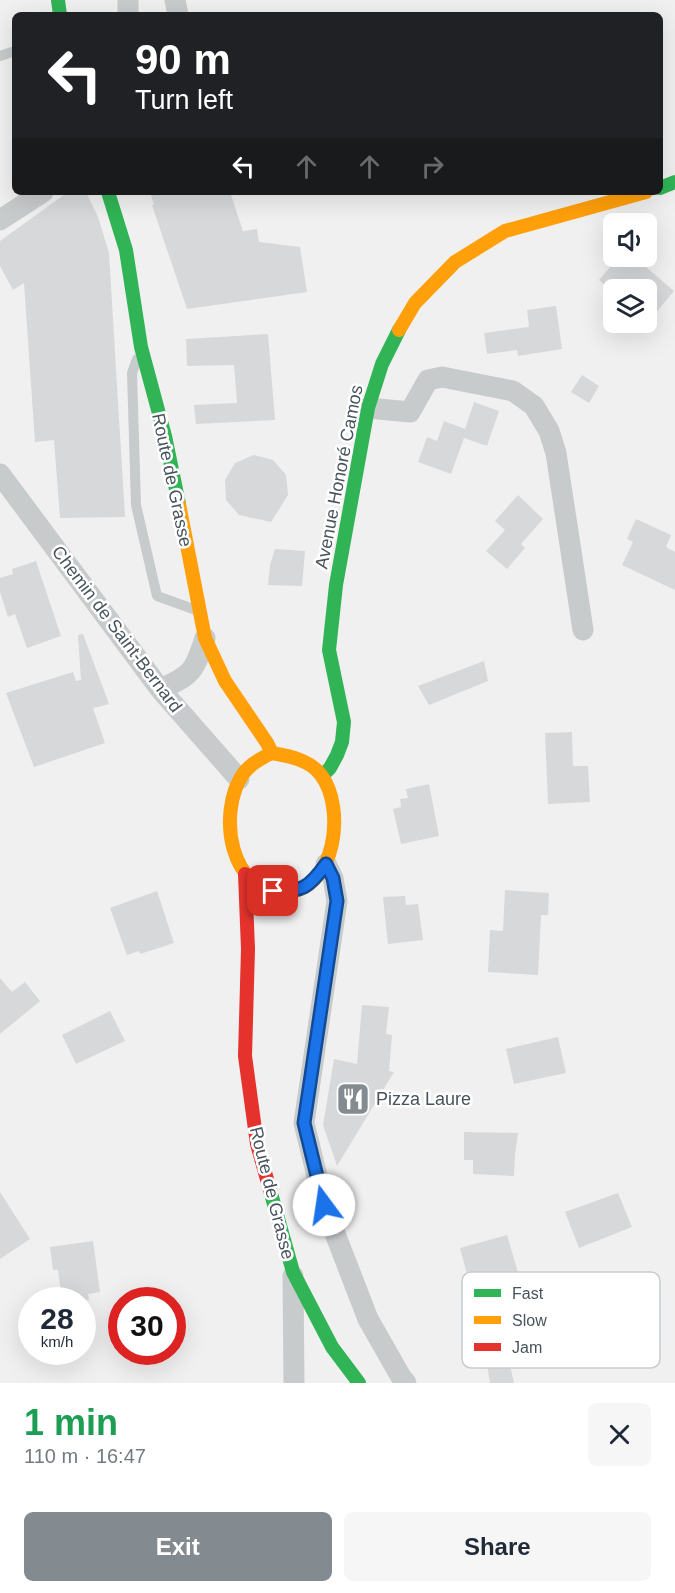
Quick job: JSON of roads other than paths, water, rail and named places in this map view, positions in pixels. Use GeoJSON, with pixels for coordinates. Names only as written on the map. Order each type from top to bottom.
{"type":"FeatureCollection","features":[{"type":"Feature","properties":{"kind":"main road","name":"Route de Grasse"},"geometry":{"type":"LineString","coordinates":[[109,195],[126,250],[141,347],[165,436],[205,638],[225,681],[267,742],[272,753]]}},
{"type":"Feature","properties":{"kind":"main road","name":"Avenue Honoré Camos"},"geometry":{"type":"LineString","coordinates":[[322,776],[330,768],[337,755],[342,742],[344,722],[329,650],[336,585],[368,408],[382,364],[399,330],[415,303],[455,262],[505,231],[635,195]]}},
{"type":"Feature","properties":{"kind":"main road"},"geometry":{"type":"LineString","coordinates":[[272,753],[293,756],[309,764],[322,776],[332,795],[334,812],[334,837],[326,864],[306,887],[289,892],[273,891],[258,885],[244,874],[232,842],[230,817],[239,780],[257,759],[272,753]]}},
{"type":"Feature","properties":{"kind":"main road","name":"Route de Grasse"},"geometry":{"type":"LineString","coordinates":[[244,874],[248,949],[245,1056],[257,1144],[292,1272],[332,1347],[359,1383]]}},
{"type":"Feature","properties":{"kind":"main road"},"geometry":{"type":"LineString","coordinates":[[277,904],[289,892]]}},
{"type":"Feature","properties":{"kind":"main road","name":"Route de Grasse"},"geometry":{"type":"LineString","coordinates":[[248,949],[261,926]]}},
{"type":"Feature","properties":{"kind":"street"},"geometry":{"type":"LineString","coordinates":[[0,220],[38,195]]}},
{"type":"Feature","properties":{"kind":"street"},"geometry":{"type":"LineString","coordinates":[[368,408],[410,412],[428,380],[442,377],[513,392],[534,406],[549,431],[556,453],[584,630]]}},
{"type":"Feature","properties":{"kind":"street","name":"Chemin de Saint-Bernard"},"geometry":{"type":"LineString","coordinates":[[0,474],[160,689],[239,780]]}},
{"type":"Feature","properties":{"kind":"street"},"geometry":{"type":"LineString","coordinates":[[160,689],[177,682],[189,673],[198,661],[205,638]]}},
{"type":"Feature","properties":{"kind":"street"},"geometry":{"type":"LineString","coordinates":[[326,864],[333,878],[337,901],[304,1123],[324,1205],[368,1319],[406,1383]]}},
{"type":"Feature","properties":{"kind":"street"},"geometry":{"type":"LineString","coordinates":[[292,1272],[294,1383]]}},
{"type":"Feature","properties":{"kind":"lane"},"geometry":{"type":"LineString","coordinates":[[141,347],[132,373],[136,506],[157,596],[199,611]]}},
{"type":"Feature","properties":{"kind":"place","name":"Pizza Laure"},"geometry":{"type":"Point","coordinates":[353,1099]}}]}
